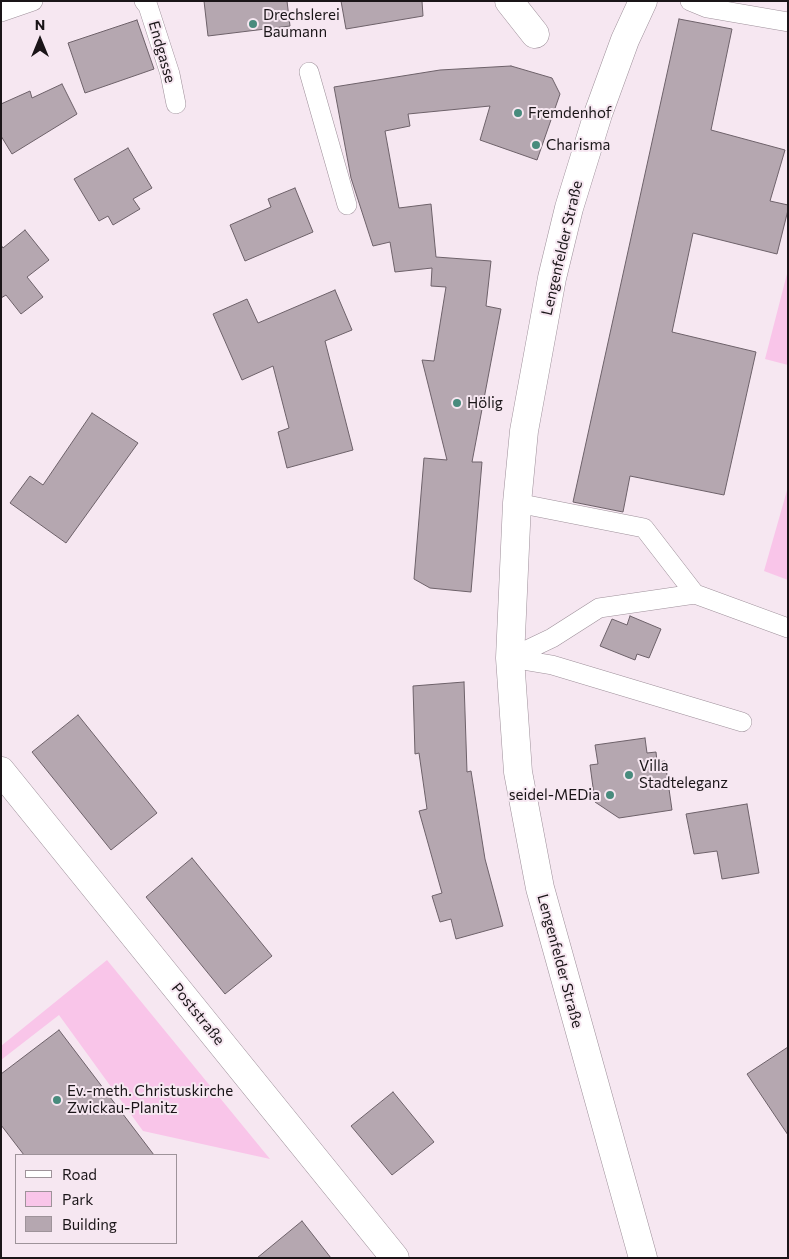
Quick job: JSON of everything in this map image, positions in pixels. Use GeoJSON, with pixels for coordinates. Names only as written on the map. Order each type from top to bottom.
{"type":"FeatureCollection","features":[{"type":"Feature","properties":{"kind":"main road"},"geometry":{"type":"LineString","coordinates":[[509,1],[535,34]]}},
{"type":"Feature","properties":{"kind":"main road","name":"Lengenfelder Straße"},"geometry":{"type":"LineString","coordinates":[[642,1],[625,40],[598,114],[572,199],[552,278],[524,431],[517,503],[510,658],[518,772],[540,888],[643,1258]]}},
{"type":"Feature","properties":{"kind":"main road","name":"Poststraße"},"geometry":{"type":"LineString","coordinates":[[1,771],[395,1258]]}},
{"type":"Feature","properties":{"kind":"lane"},"geometry":{"type":"LineString","coordinates":[[1,12],[33,1]]}},
{"type":"Feature","properties":{"kind":"lane","name":"Endgasse"},"geometry":{"type":"LineString","coordinates":[[144,1],[148,6],[170,74],[176,104]]}},
{"type":"Feature","properties":{"kind":"lane"},"geometry":{"type":"LineString","coordinates":[[690,1],[707,8],[788,22]]}},
{"type":"Feature","properties":{"kind":"lane"},"geometry":{"type":"LineString","coordinates":[[309,72],[347,205]]}},
{"type":"Feature","properties":{"kind":"lane"},"geometry":{"type":"LineString","coordinates":[[517,503],[644,528],[695,594]]}},
{"type":"Feature","properties":{"kind":"lane"},"geometry":{"type":"LineString","coordinates":[[510,658],[552,638],[599,608],[695,594],[788,628]]}},
{"type":"Feature","properties":{"kind":"lane"},"geometry":{"type":"LineString","coordinates":[[510,658],[552,665],[742,722]]}},
{"type":"Feature","properties":{"kind":"green space"},"geometry":{"type":"Polygon","coordinates":[[[788,270],[788,365],[765,359],[788,270]]]}},
{"type":"Feature","properties":{"kind":"green space"},"geometry":{"type":"Polygon","coordinates":[[[788,487],[788,580],[764,571],[788,487]]]}},
{"type":"Feature","properties":{"kind":"green space"},"geometry":{"type":"Polygon","coordinates":[[[107,960],[270,1159],[143,1131],[59,1015],[1,1060],[1,1046],[107,960]]]}},
{"type":"Feature","properties":{"kind":"building"},"geometry":{"type":"Polygon","coordinates":[[[204,1],[287,1],[290,26],[208,36],[204,1]]]}},
{"type":"Feature","properties":{"kind":"building"},"geometry":{"type":"Polygon","coordinates":[[[341,1],[422,1],[423,16],[346,29],[341,1]]]}},
{"type":"Feature","properties":{"kind":"building"},"geometry":{"type":"Polygon","coordinates":[[[679,19],[732,29],[711,130],[785,150],[770,201],[788,205],[788,210],[777,254],[693,233],[672,332],[756,352],[724,495],[630,476],[623,512],[573,502],[679,19]]]}},
{"type":"Feature","properties":{"kind":"building"},"geometry":{"type":"Polygon","coordinates":[[[137,20],[154,69],[85,93],[68,43],[137,20]]]}},
{"type":"Feature","properties":{"kind":"building"},"geometry":{"type":"Polygon","coordinates":[[[511,66],[552,78],[560,94],[537,160],[480,140],[490,106],[408,114],[410,126],[385,131],[399,208],[431,204],[436,257],[491,261],[486,306],[501,309],[472,462],[482,462],[471,592],[430,588],[414,579],[424,458],[447,460],[422,360],[434,361],[446,287],[431,286],[432,268],[395,272],[390,242],[373,246],[351,178],[334,87],[440,70],[511,66]]]}},
{"type":"Feature","properties":{"kind":"building"},"geometry":{"type":"Polygon","coordinates":[[[62,84],[77,114],[12,154],[1,136],[1,104],[30,91],[32,98],[62,84]]]}},
{"type":"Feature","properties":{"kind":"building"},"geometry":{"type":"Polygon","coordinates":[[[128,148],[152,188],[133,199],[140,209],[113,225],[108,216],[99,221],[74,179],[128,148]]]}},
{"type":"Feature","properties":{"kind":"building"},"geometry":{"type":"Polygon","coordinates":[[[295,188],[313,232],[245,261],[230,225],[271,207],[268,199],[295,188]]]}},
{"type":"Feature","properties":{"kind":"building"},"geometry":{"type":"Polygon","coordinates":[[[25,230],[49,260],[27,277],[43,297],[21,314],[6,295],[1,298],[1,245],[3,248],[25,230]]]}},
{"type":"Feature","properties":{"kind":"building"},"geometry":{"type":"Polygon","coordinates":[[[335,290],[352,330],[325,341],[353,450],[287,468],[278,432],[289,428],[273,366],[242,380],[213,314],[247,299],[258,323],[335,290]]]}},
{"type":"Feature","properties":{"kind":"building"},"geometry":{"type":"Polygon","coordinates":[[[92,413],[138,443],[66,543],[10,503],[30,476],[43,485],[92,413]]]}},
{"type":"Feature","properties":{"kind":"building"},"geometry":{"type":"Polygon","coordinates":[[[630,616],[661,629],[649,658],[637,654],[635,660],[600,646],[612,619],[627,625],[630,616]]]}},
{"type":"Feature","properties":{"kind":"building"},"geometry":{"type":"Polygon","coordinates":[[[464,682],[467,772],[471,771],[485,859],[503,926],[456,939],[451,919],[440,922],[432,896],[442,893],[419,811],[427,809],[419,753],[415,754],[413,686],[464,682]]]}},
{"type":"Feature","properties":{"kind":"building"},"geometry":{"type":"Polygon","coordinates":[[[78,715],[157,813],[111,850],[32,752],[78,715]]]}},
{"type":"Feature","properties":{"kind":"building","name":"Villa Stadteleganz"},"geometry":{"type":"Polygon","coordinates":[[[645,738],[647,753],[656,752],[657,762],[665,761],[672,810],[619,818],[595,802],[590,765],[598,764],[595,745],[645,738]]]}},
{"type":"Feature","properties":{"kind":"building"},"geometry":{"type":"Polygon","coordinates":[[[747,804],[759,873],[722,879],[717,851],[694,854],[686,814],[747,804]]]}},
{"type":"Feature","properties":{"kind":"building"},"geometry":{"type":"Polygon","coordinates":[[[192,858],[272,956],[225,994],[146,897],[192,858]]]}},
{"type":"Feature","properties":{"kind":"building","name":"Ev.-meth. Christuskirche Zwickau-Planitz"},"geometry":{"type":"Polygon","coordinates":[[[59,1030],[153,1154],[23,1154],[1,1125],[1,1074],[59,1030]]]}},
{"type":"Feature","properties":{"kind":"building"},"geometry":{"type":"Polygon","coordinates":[[[788,1047],[788,1135],[747,1074],[788,1047]]]}},
{"type":"Feature","properties":{"kind":"building"},"geometry":{"type":"Polygon","coordinates":[[[393,1092],[434,1142],[392,1175],[351,1126],[393,1092]]]}},
{"type":"Feature","properties":{"kind":"building"},"geometry":{"type":"Polygon","coordinates":[[[302,1221],[331,1258],[257,1258],[302,1221]]]}},
{"type":"Feature","properties":{"kind":"place","name":"Drechslerei Baumann"},"geometry":{"type":"Point","coordinates":[253,24]}},
{"type":"Feature","properties":{"kind":"place","name":"Fremdenhof"},"geometry":{"type":"Point","coordinates":[518,113]}},
{"type":"Feature","properties":{"kind":"place","name":"Charisma"},"geometry":{"type":"Point","coordinates":[536,145]}},
{"type":"Feature","properties":{"kind":"place","name":"Hölig"},"geometry":{"type":"Point","coordinates":[457,403]}},
{"type":"Feature","properties":{"kind":"place","name":"Villa Stadteleganz"},"geometry":{"type":"Point","coordinates":[629,775]}},
{"type":"Feature","properties":{"kind":"place","name":"seidel-MEDia"},"geometry":{"type":"Point","coordinates":[610,795]}},
{"type":"Feature","properties":{"kind":"place","name":"Ev.-meth. Christuskirche Zwickau-Planitz"},"geometry":{"type":"Point","coordinates":[57,1100]}}]}
